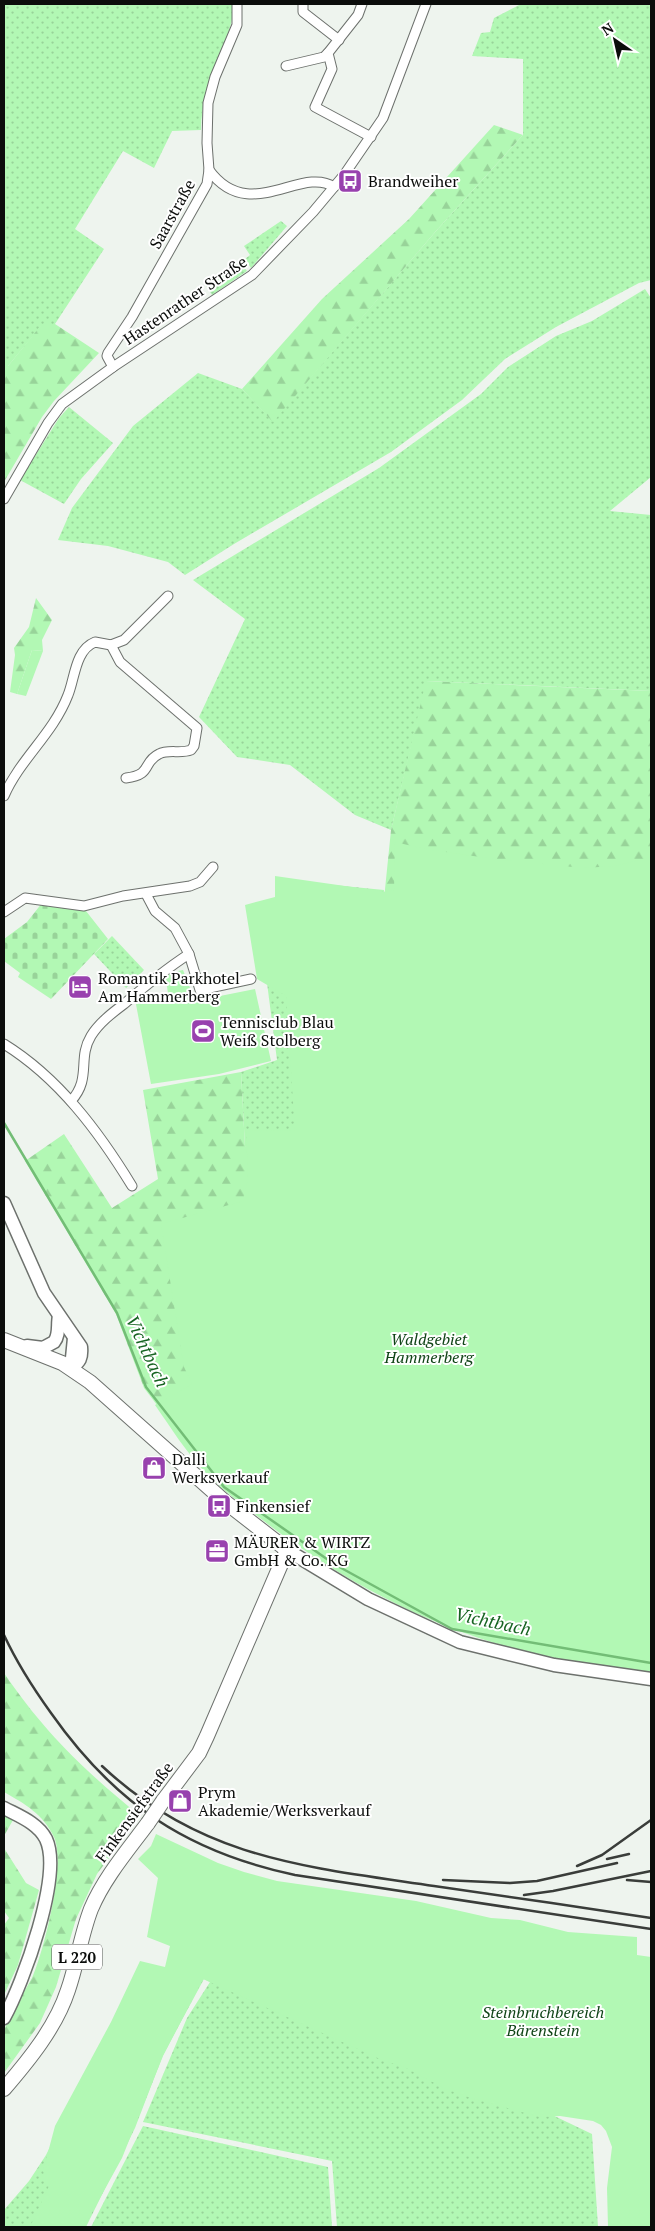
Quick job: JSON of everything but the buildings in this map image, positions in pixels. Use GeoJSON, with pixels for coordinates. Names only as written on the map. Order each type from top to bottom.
{"type":"FeatureCollection","features":[{"type":"Feature","properties":{"kind":"main road"},"geometry":{"type":"LineString","coordinates":[[4,1340],[71,1368],[114,1402],[224,1501],[286,1550]]}},
{"type":"Feature","properties":{"kind":"main road","name":"Finkensiefstraße"},"geometry":{"type":"LineString","coordinates":[[4,2089],[34,2052],[48,2031],[68,1992],[92,1909],[110,1876],[164,1802],[203,1744],[286,1550]]}},
{"type":"Feature","properties":{"kind":"street","name":"Saarstraße"},"geometry":{"type":"LineString","coordinates":[[113,367],[107,356],[108,353],[132,317],[207,184],[209,170],[207,143],[208,103],[215,77],[237,25],[237,4]]}},
{"type":"Feature","properties":{"kind":"street"},"geometry":{"type":"LineString","coordinates":[[303,4],[303,12],[338,40]]}},
{"type":"Feature","properties":{"kind":"street"},"geometry":{"type":"LineString","coordinates":[[286,66],[324,57],[358,15],[362,4]]}},
{"type":"Feature","properties":{"kind":"street","name":"Hastenrather Straße"},"geometry":{"type":"LineString","coordinates":[[4,499],[48,423],[62,404],[113,367],[252,275],[334,187],[383,118],[426,4]]}},
{"type":"Feature","properties":{"kind":"street"},"geometry":{"type":"LineString","coordinates":[[328,53],[332,70],[315,107],[371,137]]}},
{"type":"Feature","properties":{"kind":"street"},"geometry":{"type":"LineString","coordinates":[[209,170],[215,178],[227,187],[246,194],[261,194],[320,181],[334,187]]}},
{"type":"Feature","properties":{"kind":"street"},"geometry":{"type":"LineString","coordinates":[[4,796],[25,761],[56,721],[68,695],[83,651],[94,642],[110,645],[124,640],[168,596]]}},
{"type":"Feature","properties":{"kind":"street"},"geometry":{"type":"LineString","coordinates":[[110,645],[120,662],[196,728],[194,746],[191,750],[178,753],[162,752],[153,759],[144,773],[138,777],[126,778]]}},
{"type":"Feature","properties":{"kind":"street"},"geometry":{"type":"LineString","coordinates":[[4,912],[25,898],[84,906],[124,896],[190,886],[200,882],[213,867]]}},
{"type":"Feature","properties":{"kind":"street"},"geometry":{"type":"LineString","coordinates":[[146,894],[155,911],[175,928],[189,954],[200,990],[251,979]]}},
{"type":"Feature","properties":{"kind":"street"},"geometry":{"type":"LineString","coordinates":[[71,1101],[82,1085],[85,1052],[90,1037],[101,1023],[164,971],[189,954]]}},
{"type":"Feature","properties":{"kind":"street"},"geometry":{"type":"LineString","coordinates":[[4,1044],[23,1056],[45,1074],[71,1101],[113,1155],[132,1186]]}},
{"type":"Feature","properties":{"kind":"street"},"geometry":{"type":"LineString","coordinates":[[4,1203],[33,1272],[58,1316],[74,1338],[71,1368]]}},
{"type":"Feature","properties":{"kind":"street"},"geometry":{"type":"LineString","coordinates":[[19,1346],[48,1347],[57,1338],[58,1316]]}},
{"type":"Feature","properties":{"kind":"street"},"geometry":{"type":"LineString","coordinates":[[286,1550],[368,1598],[460,1642],[554,1665],[651,1680]]}},
{"type":"Feature","properties":{"kind":"street"},"geometry":{"type":"LineString","coordinates":[[4,1808],[30,1822],[38,1830],[46,1839],[51,1856],[51,1873],[28,1966],[15,1998],[4,2018]]}},
{"type":"Feature","properties":{"kind":"green space"},"geometry":{"type":"Polygon","coordinates":[[[4,4],[233,4],[230,28],[210,80],[201,120],[201,130],[172,131],[154,168],[123,151],[75,229],[104,249],[55,324],[42,325],[8,366],[4,366],[4,4]]]}},
{"type":"Feature","properties":{"kind":"green space"},"geometry":{"type":"Polygon","coordinates":[[[521,4],[651,4],[651,280],[639,283],[556,327],[505,359],[462,400],[391,452],[185,575],[168,562],[108,546],[58,540],[72,508],[133,426],[198,373],[242,389],[273,421],[436,231],[523,135],[523,59],[472,56],[481,33],[490,32],[494,18],[521,4]]]}},
{"type":"Feature","properties":{"kind":"green space"},"geometry":{"type":"Polygon","coordinates":[[[494,125],[523,135],[436,231],[273,422],[242,389],[322,299],[409,219],[494,125]]]}},
{"type":"Feature","properties":{"kind":"green space"},"geometry":{"type":"Polygon","coordinates":[[[281,221],[287,226],[251,268],[245,259],[250,255],[244,246],[281,221]]]}},
{"type":"Feature","properties":{"kind":"green space"},"geometry":{"type":"Polygon","coordinates":[[[240,262],[247,271],[212,295],[205,284],[240,262]]]}},
{"type":"Feature","properties":{"kind":"green space"},"geometry":{"type":"Polygon","coordinates":[[[645,289],[651,298],[651,477],[610,511],[651,515],[651,691],[427,681],[391,830],[355,815],[290,765],[237,757],[199,717],[245,619],[193,580],[379,468],[481,394],[508,367],[556,336],[592,321],[645,289]]]}},
{"type":"Feature","properties":{"kind":"green space"},"geometry":{"type":"Polygon","coordinates":[[[42,324],[55,324],[99,353],[54,401],[42,417],[4,482],[4,366],[8,366],[42,324]]]}},
{"type":"Feature","properties":{"kind":"green space"},"geometry":{"type":"Polygon","coordinates":[[[69,407],[113,443],[81,479],[64,504],[20,480],[59,418],[69,407]]]}},
{"type":"Feature","properties":{"kind":"green space"},"geometry":{"type":"Polygon","coordinates":[[[36,598],[52,620],[42,640],[43,651],[32,650],[17,694],[10,692],[15,655],[14,648],[29,627],[36,598]]]}},
{"type":"Feature","properties":{"kind":"green space"},"geometry":{"type":"Polygon","coordinates":[[[32,650],[43,651],[26,696],[17,694],[32,650]]]}},
{"type":"Feature","properties":{"kind":"green space","name":"Waldgebiet Hammerberg"},"geometry":{"type":"Polygon","coordinates":[[[426,681],[651,691],[651,1667],[551,1654],[452,1629],[321,1543],[173,1426],[144,1388],[116,1314],[25,1161],[64,1134],[112,1208],[158,1179],[143,1090],[241,1072],[245,1147],[360,1136],[391,830],[426,681]]]}},
{"type":"Feature","properties":{"kind":"green space","name":"Waldgebiet Hammerberg"},"geometry":{"type":"Polygon","coordinates":[[[395,842],[425,849],[494,859],[583,868],[615,866],[651,857],[651,1673],[567,1661],[502,1645],[466,1634],[431,1620],[364,1587],[300,1547],[236,1500],[205,1472],[191,1456],[155,1405],[192,1384],[184,1367],[161,1224],[243,1201],[248,1178],[246,1130],[295,1131],[286,996],[257,979],[245,905],[275,897],[275,876],[387,892],[387,890],[394,891],[395,842]]]}},
{"type":"Feature","properties":{"kind":"green space"},"geometry":{"type":"Polygon","coordinates":[[[303,882],[384,890],[360,1136],[245,1147],[241,1072],[277,1060],[259,921],[303,882]]]}},
{"type":"Feature","properties":{"kind":"green space"},"geometry":{"type":"Polygon","coordinates":[[[42,903],[86,911],[108,939],[51,999],[18,977],[20,973],[4,961],[4,939],[27,922],[42,903]]]}},
{"type":"Feature","properties":{"kind":"green space"},"geometry":{"type":"Polygon","coordinates":[[[112,936],[144,970],[126,988],[94,954],[112,936]]]}},
{"type":"Feature","properties":{"kind":"green space","name":"Tennisclub Blau Weiß Stolberg"},"geometry":{"type":"Polygon","coordinates":[[[183,970],[195,1001],[255,989],[271,1061],[219,1074],[151,1084],[135,999],[168,993],[165,974],[183,970]]]}},
{"type":"Feature","properties":{"kind":"green space"},"geometry":{"type":"Polygon","coordinates":[[[4,1673],[34,1714],[66,1750],[140,1816],[97,1874],[76,1919],[56,1987],[40,2023],[4,2073],[4,2032],[32,1978],[42,1948],[52,1907],[57,1849],[50,1829],[39,1816],[33,1810],[4,1792],[4,1673]]]}},
{"type":"Feature","properties":{"kind":"green space"},"geometry":{"type":"Polygon","coordinates":[[[4,1815],[13,1820],[4,1836],[4,1815]]]}},
{"type":"Feature","properties":{"kind":"green space","name":"Steinbruchbereich Bärenstein"},"geometry":{"type":"Polygon","coordinates":[[[156,1834],[218,1863],[277,1881],[416,1901],[491,1918],[520,1920],[568,1932],[637,1937],[637,1955],[651,1957],[651,2227],[608,2227],[607,2188],[612,2147],[606,2131],[601,2125],[593,2121],[560,2116],[540,2117],[446,2089],[404,2067],[382,2060],[203,1979],[163,2056],[122,2158],[84,2227],[30,2227],[49,2186],[43,2171],[55,2126],[111,2022],[140,1961],[165,1967],[170,1946],[147,1937],[158,1878],[138,1859],[151,1846],[156,1834]]]}},
{"type":"Feature","properties":{"kind":"green space"},"geometry":{"type":"Polygon","coordinates":[[[4,1848],[26,1883],[39,1890],[18,1965],[4,1995],[4,1925],[9,1918],[4,1911],[4,1848]]]}},
{"type":"Feature","properties":{"kind":"green space"},"geometry":{"type":"Polygon","coordinates":[[[209,1950],[592,2134],[598,2227],[337,2227],[332,2161],[143,2122],[187,2018],[210,1982],[204,1979],[163,2055],[135,2128],[86,2227],[4,2227],[4,2210],[29,2181],[46,2155],[65,2117],[209,1950]]]}},
{"type":"Feature","properties":{"kind":"green space"},"geometry":{"type":"Polygon","coordinates":[[[143,2126],[328,2167],[332,2227],[91,2227],[143,2126]]]}},
{"type":"Feature","properties":{"kind":"waterway","name":"Vichtbach"},"geometry":{"type":"LineString","coordinates":[[4,1123],[117,1313],[146,1387],[224,1487],[334,1564],[452,1629],[651,1663]]}},
{"type":"Feature","properties":{"kind":"railway"},"geometry":{"type":"LineString","coordinates":[[4,1635],[44,1704],[75,1745],[101,1773],[156,1820],[187,1838],[220,1853],[295,1875],[651,1929]]}},
{"type":"Feature","properties":{"kind":"railway"},"geometry":{"type":"LineString","coordinates":[[102,1766],[139,1797],[178,1821],[217,1840],[257,1854],[342,1872],[651,1918]]}},
{"type":"Feature","properties":{"kind":"railway"},"geometry":{"type":"LineString","coordinates":[[577,1866],[602,1855],[651,1820]]}},
{"type":"Feature","properties":{"kind":"railway"},"geometry":{"type":"LineString","coordinates":[[607,1859],[629,1854]]}},
{"type":"Feature","properties":{"kind":"railway"},"geometry":{"type":"LineString","coordinates":[[443,1880],[510,1883],[537,1881],[617,1863]]}},
{"type":"Feature","properties":{"kind":"railway"},"geometry":{"type":"LineString","coordinates":[[524,1895],[651,1871]]}},
{"type":"Feature","properties":{"kind":"railway"},"geometry":{"type":"LineString","coordinates":[[627,1880],[651,1882]]}},
{"type":"Feature","properties":{"kind":"place","name":"Brandweiher"},"geometry":{"type":"Point","coordinates":[350,181]}},
{"type":"Feature","properties":{"kind":"place","name":"Romantik Parkhotel Am Hammerberg"},"geometry":{"type":"Point","coordinates":[80,987]}},
{"type":"Feature","properties":{"kind":"place","name":"Tennisclub Blau Weiß Stolberg"},"geometry":{"type":"Point","coordinates":[203,1031]}},
{"type":"Feature","properties":{"kind":"place","name":"Dalli Werksverkauf"},"geometry":{"type":"Point","coordinates":[154,1468]}},
{"type":"Feature","properties":{"kind":"place","name":"Finkensief"},"geometry":{"type":"Point","coordinates":[219,1506]}},
{"type":"Feature","properties":{"kind":"place","name":"MÄURER & WIRTZ GmbH & Co. KG"},"geometry":{"type":"Point","coordinates":[217,1551]}},
{"type":"Feature","properties":{"kind":"place","name":"Prym Akademie/Werksverkauf"},"geometry":{"type":"Point","coordinates":[180,1801]}}]}
